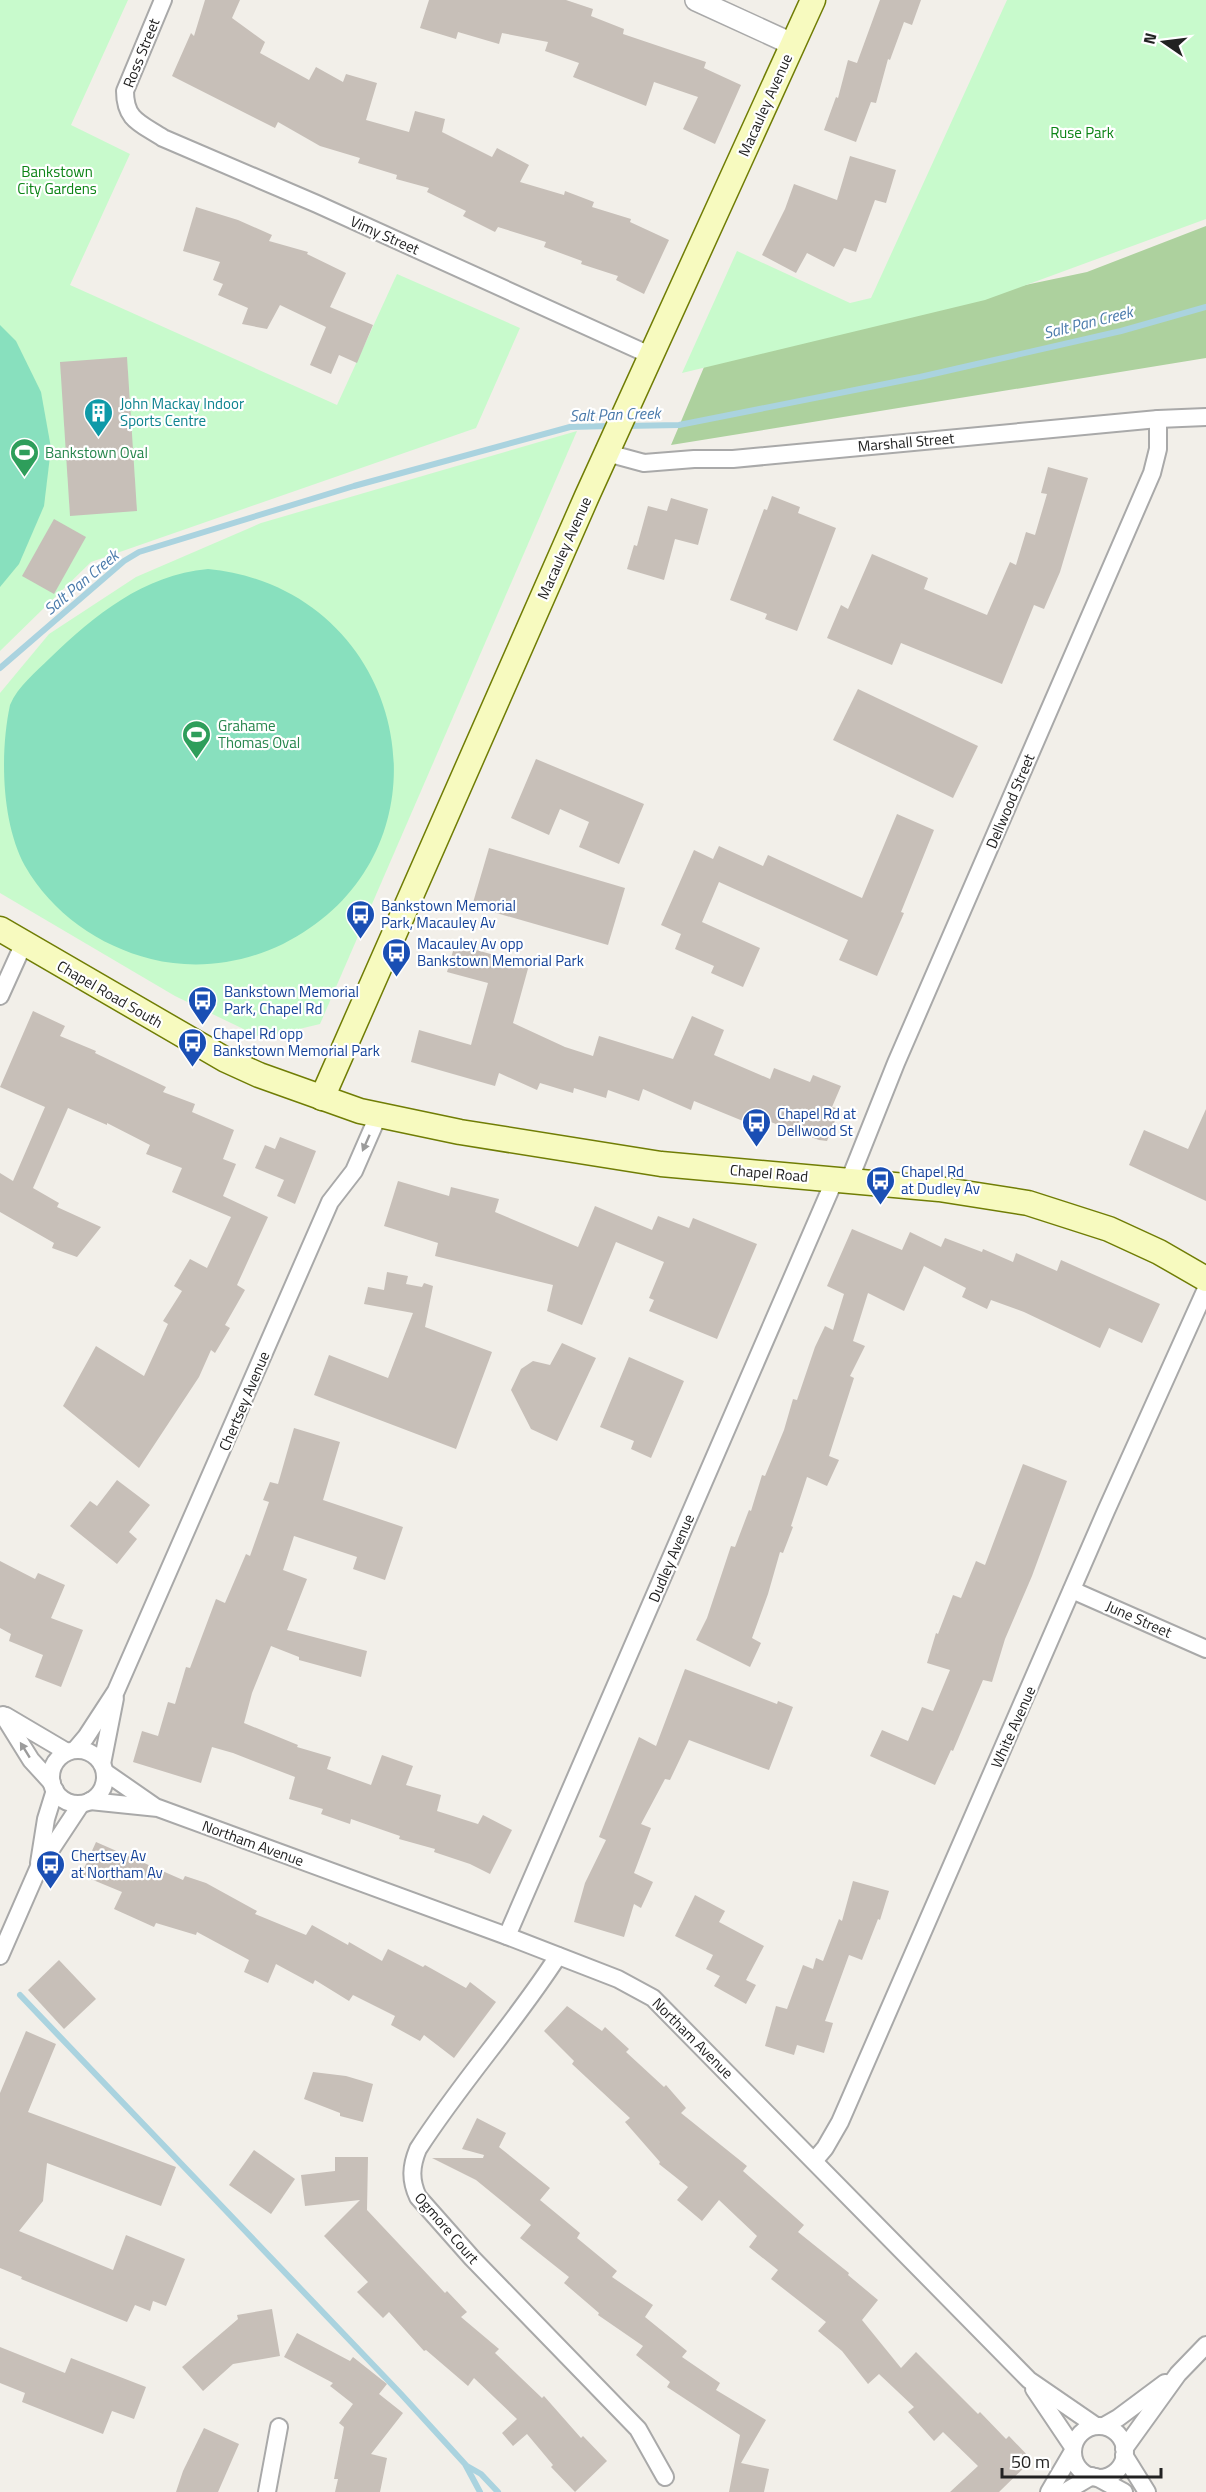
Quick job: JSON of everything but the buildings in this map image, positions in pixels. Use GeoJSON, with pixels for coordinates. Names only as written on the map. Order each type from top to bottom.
{"type":"FeatureCollection","features":[{"type":"Feature","properties":{"kind":"main road","name":"Macauley Avenue"},"geometry":{"type":"LineString","coordinates":[[322,1098],[607,453],[813,0]]}},
{"type":"Feature","properties":{"kind":"main road","name":"Chapel Road South"},"geometry":{"type":"LineString","coordinates":[[0,929],[226,1060],[322,1098]]}},
{"type":"Feature","properties":{"kind":"main road","name":"Chapel Road"},"geometry":{"type":"LineString","coordinates":[[322,1098],[378,1116],[459,1132],[632,1160],[1001,1197],[1057,1211],[1137,1242],[1206,1280]]}},
{"type":"Feature","properties":{"kind":"street","name":"Ross Street"},"geometry":{"type":"LineString","coordinates":[[125,106],[124,91],[163,0]]}},
{"type":"Feature","properties":{"kind":"street"},"geometry":{"type":"LineString","coordinates":[[696,0],[792,44]]}},
{"type":"Feature","properties":{"kind":"street","name":"Vimy Street"},"geometry":{"type":"LineString","coordinates":[[125,106],[132,117],[163,138],[328,209],[652,356]]}},
{"type":"Feature","properties":{"kind":"street","name":"Marshall Street"},"geometry":{"type":"LineString","coordinates":[[607,453],[644,463],[733,459],[1158,419],[1206,417]]}},
{"type":"Feature","properties":{"kind":"street","name":"Dellwood Street"},"geometry":{"type":"LineString","coordinates":[[842,1180],[896,1063],[1152,473],[1158,449],[1158,419]]}},
{"type":"Feature","properties":{"kind":"street"},"geometry":{"type":"LineString","coordinates":[[0,996],[24,943]]}},
{"type":"Feature","properties":{"kind":"street","name":"Chertsey Avenue"},"geometry":{"type":"LineString","coordinates":[[71,1751],[86,1737],[116,1691],[330,1202],[354,1171],[378,1116]]}},
{"type":"Feature","properties":{"kind":"street","name":"Dudley Avenue"},"geometry":{"type":"LineString","coordinates":[[507,1936],[842,1180]]}},
{"type":"Feature","properties":{"kind":"street","name":"White Avenue"},"geometry":{"type":"LineString","coordinates":[[814,2161],[825,2148],[840,2122],[1206,1289]]}},
{"type":"Feature","properties":{"kind":"street","name":"June Street"},"geometry":{"type":"LineString","coordinates":[[1072,1590],[1206,1649]]}},
{"type":"Feature","properties":{"kind":"street","name":"Chertsey Avenue"},"geometry":{"type":"LineString","coordinates":[[104,1768],[116,1691]]}},
{"type":"Feature","properties":{"kind":"street"},"geometry":{"type":"LineString","coordinates":[[0,1956],[38,1869],[86,1802],[103,1788],[104,1768],[91,1753],[71,1751],[1,1713]]}},
{"type":"Feature","properties":{"kind":"street"},"geometry":{"type":"LineString","coordinates":[[1,1713],[31,1760],[63,1800],[86,1802]]}},
{"type":"Feature","properties":{"kind":"street"},"geometry":{"type":"LineString","coordinates":[[38,1869],[53,1787],[52,1771],[55,1763],[71,1751]]}},
{"type":"Feature","properties":{"kind":"street","name":"Northam Avenue"},"geometry":{"type":"LineString","coordinates":[[104,1768],[158,1808]]}},
{"type":"Feature","properties":{"kind":"street","name":"Northam Avenue"},"geometry":{"type":"LineString","coordinates":[[86,1802],[158,1808],[507,1936],[624,1982],[653,1998],[1029,2380],[1073,2449]]}},
{"type":"Feature","properties":{"kind":"street","name":"Ogmore Court"},"geometry":{"type":"LineString","coordinates":[[558,1956],[535,1992],[465,2082],[418,2149],[413,2161],[413,2187],[418,2197],[472,2258],[638,2429],[665,2477]]}},
{"type":"Feature","properties":{"kind":"street"},"geometry":{"type":"LineString","coordinates":[[1065,2492],[1094,2477],[1104,2477],[1118,2469],[1124,2452],[1178,2374],[1206,2345]]}},
{"type":"Feature","properties":{"kind":"street"},"geometry":{"type":"LineString","coordinates":[[1049,2492],[1079,2435],[1090,2427],[1100,2426],[1118,2418],[1178,2374]]}},
{"type":"Feature","properties":{"kind":"street","name":"Northam Avenue"},"geometry":{"type":"LineString","coordinates":[[1029,2380],[1100,2426]]}},
{"type":"Feature","properties":{"kind":"street"},"geometry":{"type":"LineString","coordinates":[[1100,2426],[1115,2432],[1147,2492]]}},
{"type":"Feature","properties":{"kind":"street"},"geometry":{"type":"LineString","coordinates":[[267,2492],[279,2427]]}},
{"type":"Feature","properties":{"kind":"street"},"geometry":{"type":"LineString","coordinates":[[1073,2449],[1076,2464],[1085,2474],[1124,2492]]}},
{"type":"Feature","properties":{"kind":"green space","name":"Bankstown City Gardens"},"geometry":{"type":"Polygon","coordinates":[[[0,0],[128,0],[71,125],[130,154],[70,285],[337,405],[397,274],[520,328],[476,428],[91,562],[0,651],[0,0]]]}},
{"type":"Feature","properties":{"kind":"green space","name":"Ruse Park"},"geometry":{"type":"Polygon","coordinates":[[[1007,0],[1206,0],[1206,219],[985,300],[682,373],[737,251],[850,303],[871,298],[1007,0]]]}},
{"type":"Feature","properties":{"kind":"green space"},"geometry":{"type":"Polygon","coordinates":[[[1206,226],[1206,358],[671,445],[707,360],[832,326],[1087,272],[1206,226]]]}},
{"type":"Feature","properties":{"kind":"green space","name":"Bankstown Oval"},"geometry":{"type":"Polygon","coordinates":[[[0,325],[16,341],[41,392],[51,448],[44,506],[19,564],[0,587],[0,325]]]}},
{"type":"Feature","properties":{"kind":"green space","name":"Grahame Thomas Oval"},"geometry":{"type":"Polygon","coordinates":[[[577,431],[320,1024],[262,1038],[175,996],[0,893],[0,693],[49,634],[136,577],[261,523],[577,431]]]}},
{"type":"Feature","properties":{"kind":"green space","name":"Grahame Thomas Oval"},"geometry":{"type":"Polygon","coordinates":[[[208,569],[277,587],[331,623],[369,672],[390,730],[393,791],[377,850],[340,903],[283,944],[267,951],[218,963],[184,964],[151,959],[113,946],[79,925],[49,899],[25,866],[11,829],[5,787],[5,744],[10,705],[22,685],[67,642],[103,613],[141,588],[162,579],[208,569]]]}},
{"type":"Feature","properties":{"kind":"waterway","name":"Salt Pan Creek"},"geometry":{"type":"LineString","coordinates":[[624,426],[679,425],[920,377],[1121,331],[1206,307]]}},
{"type":"Feature","properties":{"kind":"waterway","name":"Salt Pan Creek"},"geometry":{"type":"LineString","coordinates":[[0,668],[124,561],[139,552],[354,486],[570,427],[611,426]]}},
{"type":"Feature","properties":{"kind":"waterway"},"geometry":{"type":"LineString","coordinates":[[20,1995],[401,2394],[465,2464],[480,2492]]}},
{"type":"Feature","properties":{"kind":"waterway"},"geometry":{"type":"LineString","coordinates":[[467,2466],[481,2474],[498,2492]]}},
{"type":"Feature","properties":{"kind":"place","name":"John Mackay Indoor Sports Centre"},"geometry":{"type":"Point","coordinates":[99,438]}},
{"type":"Feature","properties":{"kind":"place","name":"Bankstown Oval"},"geometry":{"type":"Point","coordinates":[24,478]}},
{"type":"Feature","properties":{"kind":"place","name":"Grahame Thomas Oval"},"geometry":{"type":"Point","coordinates":[197,760]}},
{"type":"Feature","properties":{"kind":"place","name":"Bankstown Memorial Park, Macauley Av"},"geometry":{"type":"Point","coordinates":[360,940]}},
{"type":"Feature","properties":{"kind":"place","name":"Macauley Av opp Bankstown Memorial Park"},"geometry":{"type":"Point","coordinates":[396,978]}},
{"type":"Feature","properties":{"kind":"place","name":"Bankstown Memorial Park, Chapel Rd"},"geometry":{"type":"Point","coordinates":[203,1026]}},
{"type":"Feature","properties":{"kind":"place","name":"Chapel Rd opp Bankstown Memorial Park"},"geometry":{"type":"Point","coordinates":[192,1068]}},
{"type":"Feature","properties":{"kind":"place","name":"Chapel Rd at Dellwood St"},"geometry":{"type":"Point","coordinates":[756,1148]}},
{"type":"Feature","properties":{"kind":"place","name":"Chapel Rd at Dudley Av"},"geometry":{"type":"Point","coordinates":[880,1206]}},
{"type":"Feature","properties":{"kind":"place","name":"Chertsey Av at Northam Av"},"geometry":{"type":"Point","coordinates":[50,1890]}}]}
